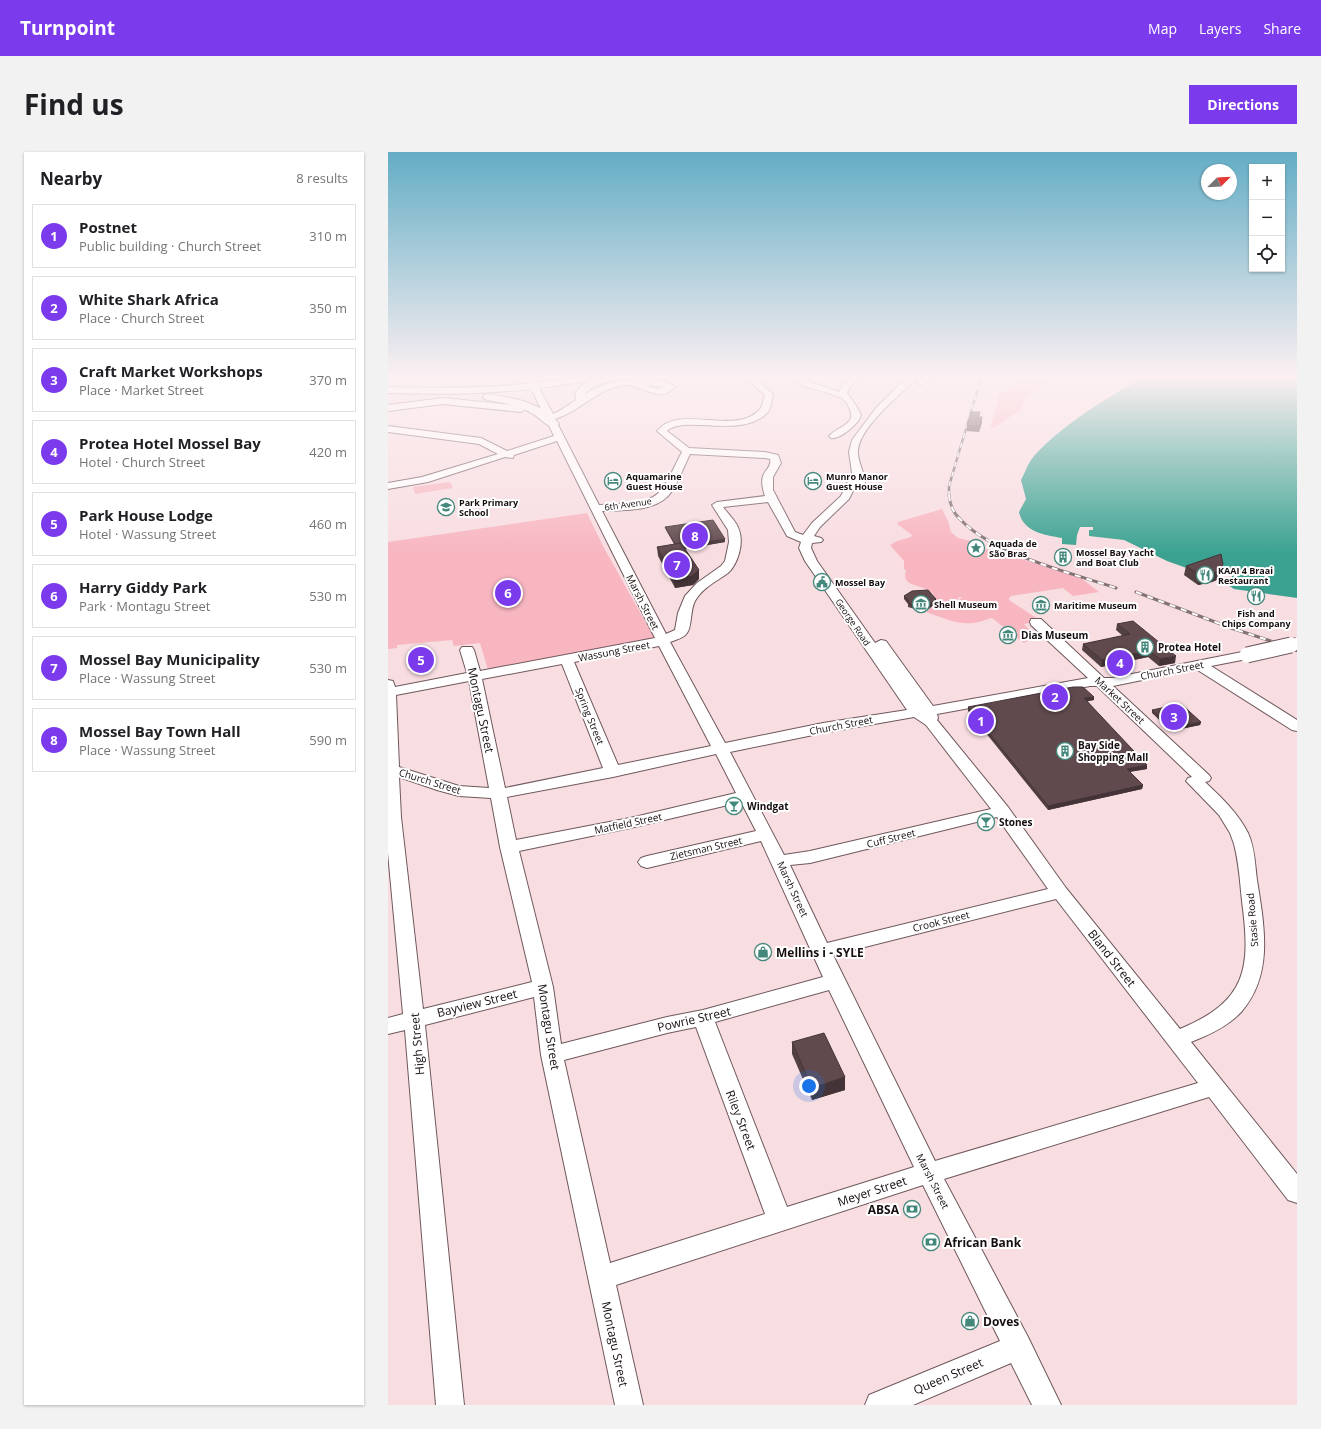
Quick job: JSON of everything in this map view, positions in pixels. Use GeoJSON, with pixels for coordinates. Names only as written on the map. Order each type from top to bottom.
{"type":"FeatureCollection","features":[{"type":"Feature","properties":{"kind":"street"},"geometry":{"type":"LineString","coordinates":[[446,436],[481,441],[508,455]]}},
{"type":"Feature","properties":{"kind":"street"},"geometry":{"type":"LineString","coordinates":[[388,486],[424,480],[508,455],[552,436]]}},
{"type":"Feature","properties":{"kind":"street","name":"Marsh Street"},"geometry":{"type":"LineString","coordinates":[[559,436],[663,641],[780,861],[835,981],[929,1173],[1047,1405]]}},
{"type":"Feature","properties":{"kind":"street"},"geometry":{"type":"LineString","coordinates":[[667,436],[687,450]]}},
{"type":"Feature","properties":{"kind":"street"},"geometry":{"type":"LineString","coordinates":[[836,436],[855,442]]}},
{"type":"Feature","properties":{"kind":"street"},"geometry":{"type":"LineString","coordinates":[[811,539],[844,497],[857,473],[855,442],[859,436]]}},
{"type":"Feature","properties":{"kind":"street","name":"George Road"},"geometry":{"type":"LineString","coordinates":[[687,450],[765,455],[775,457],[776,463],[768,478],[768,490],[789,531],[796,542],[811,539],[811,561],[925,715]]}},
{"type":"Feature","properties":{"kind":"street","name":"6th Avenue"},"geometry":{"type":"LineString","coordinates":[[596,508],[646,503],[660,497],[665,492],[687,450]]}},
{"type":"Feature","properties":{"kind":"street","name":"Wassung Street"},"geometry":{"type":"LineString","coordinates":[[389,688],[475,677],[663,641],[681,632],[686,605],[695,592],[725,569],[731,561],[735,536],[731,524],[716,507],[717,505],[771,498]]}},
{"type":"Feature","properties":{"kind":"street","name":"Market Street"},"geometry":{"type":"LineString","coordinates":[[1036,622],[1101,682],[1199,779]]}},
{"type":"Feature","properties":{"kind":"street","name":"Church Street"},"geometry":{"type":"LineString","coordinates":[[389,758],[443,787],[459,791],[499,794],[823,728],[925,715],[1090,682],[1112,682],[1297,644]]}},
{"type":"Feature","properties":{"kind":"street","name":"Montagu Street"},"geometry":{"type":"LineString","coordinates":[[467,650],[475,677],[509,847],[543,987],[552,1055],[628,1405]]}},
{"type":"Feature","properties":{"kind":"street","name":"Spring Street"},"geometry":{"type":"LineString","coordinates":[[567,660],[613,772]]}},
{"type":"Feature","properties":{"kind":"street"},"geometry":{"type":"LineString","coordinates":[[1199,665],[1297,727]]}},
{"type":"Feature","properties":{"kind":"street","name":"High Street"},"geometry":{"type":"LineString","coordinates":[[389,688],[390,817],[414,1018],[450,1405]]}},
{"type":"Feature","properties":{"kind":"street","name":"Bland Street"},"geometry":{"type":"LineString","coordinates":[[925,715],[1002,811],[1060,892],[1297,1192]]}},
{"type":"Feature","properties":{"kind":"street","name":"Stasie Road"},"geometry":{"type":"LineString","coordinates":[[1177,1039],[1202,1028],[1225,1014],[1240,999],[1254,967],[1255,954],[1253,916],[1244,846],[1239,832],[1199,779]]}},
{"type":"Feature","properties":{"kind":"street","name":"Matfield Street"},"geometry":{"type":"LineString","coordinates":[[509,847],[630,823],[746,796]]}},
{"type":"Feature","properties":{"kind":"street","name":"Cuff Street"},"geometry":{"type":"LineString","coordinates":[[780,861],[810,857],[1002,811]]}},
{"type":"Feature","properties":{"kind":"street","name":"Zietsman Street"},"geometry":{"type":"LineString","coordinates":[[647,862],[766,834]]}},
{"type":"Feature","properties":{"kind":"street","name":"Crook Street"},"geometry":{"type":"LineString","coordinates":[[821,951],[1060,892]]}},
{"type":"Feature","properties":{"kind":"street","name":"Powrie Street"},"geometry":{"type":"LineString","coordinates":[[552,1055],[667,1025],[703,1018],[835,981]]}},
{"type":"Feature","properties":{"kind":"street","name":"Bayview Street"},"geometry":{"type":"LineString","coordinates":[[388,1026],[414,1018],[543,987]]}},
{"type":"Feature","properties":{"kind":"street","name":"Riley Street"},"geometry":{"type":"LineString","coordinates":[[703,1018],[780,1221]]}},
{"type":"Feature","properties":{"kind":"street","name":"Meyer Street"},"geometry":{"type":"LineString","coordinates":[[601,1278],[929,1173],[1214,1087]]}},
{"type":"Feature","properties":{"kind":"street","name":"Queen Street"},"geometry":{"type":"LineString","coordinates":[[879,1405],[1018,1347]]}},
{"type":"Feature","properties":{"kind":"shaded area"},"geometry":{"type":"Polygon","coordinates":[[[1055,436],[1297,436],[1297,598],[1234,589],[1228,585],[1227,581],[1232,577],[1230,571],[1220,565],[1195,571],[1167,561],[1124,540],[1089,536],[1089,530],[1093,530],[1093,527],[1080,527],[1076,545],[1062,544],[1062,538],[1042,534],[1030,528],[1021,519],[1019,512],[1026,499],[1021,480],[1034,456],[1055,436]]]}},
{"type":"Feature","properties":{"kind":"shaded area"},"geometry":{"type":"Polygon","coordinates":[[[450,482],[453,488],[415,494],[413,487],[450,482]]]}},
{"type":"Feature","properties":{"kind":"shaded area"},"geometry":{"type":"Polygon","coordinates":[[[942,509],[948,521],[951,532],[958,538],[971,541],[978,545],[976,546],[976,550],[994,549],[1081,578],[1099,592],[1073,596],[1063,588],[1011,596],[1009,600],[1041,621],[1024,624],[1036,636],[1024,643],[992,618],[975,623],[961,623],[926,612],[937,603],[957,602],[962,597],[959,597],[957,601],[938,602],[930,591],[908,582],[905,575],[906,570],[904,569],[904,561],[890,545],[897,541],[911,537],[912,535],[897,524],[898,522],[942,509]]]}},
{"type":"Feature","properties":{"kind":"shaded area"},"geometry":{"type":"Polygon","coordinates":[[[587,513],[603,546],[656,641],[489,673],[480,643],[454,646],[452,640],[397,645],[397,648],[388,649],[388,542],[587,513]]]}},
{"type":"Feature","properties":{"kind":"building"},"geometry":{"type":"Polygon","coordinates":[[[713,520],[725,539],[683,546],[681,543],[675,544],[665,527],[713,520]]]}},
{"type":"Feature","properties":{"kind":"building"},"geometry":{"type":"Polygon","coordinates":[[[681,543],[699,570],[692,576],[674,579],[657,547],[681,543]]]}},
{"type":"Feature","properties":{"kind":"building"},"geometry":{"type":"Polygon","coordinates":[[[1221,554],[1223,564],[1221,569],[1214,573],[1200,575],[1186,566],[1221,554]]]}},
{"type":"Feature","properties":{"kind":"building","name":"Shell Museum"},"geometry":{"type":"Polygon","coordinates":[[[928,590],[936,599],[925,609],[908,603],[909,601],[904,596],[912,591],[928,590]]]}},
{"type":"Feature","properties":{"kind":"building"},"geometry":{"type":"Polygon","coordinates":[[[1133,621],[1176,656],[1160,659],[1149,651],[1102,660],[1083,644],[1130,634],[1117,624],[1133,621]]]}},
{"type":"Feature","properties":{"kind":"building","name":"Bay Side Shopping Mall"},"geometry":{"type":"Polygon","coordinates":[[[1073,687],[1083,687],[1094,697],[1084,698],[1147,765],[1127,769],[1143,785],[1048,806],[968,707],[1073,687]]]}},
{"type":"Feature","properties":{"kind":"building"},"geometry":{"type":"Polygon","coordinates":[[[1181,704],[1201,722],[1171,728],[1152,710],[1181,704]]]}},
{"type":"Feature","properties":{"kind":"building"},"geometry":{"type":"Polygon","coordinates":[[[824,1033],[845,1077],[812,1088],[792,1042],[824,1033]]]}},
{"type":"Feature","properties":{"kind":"railway"},"geometry":{"type":"LineString","coordinates":[[949,495],[949,486],[964,436]]}},
{"type":"Feature","properties":{"kind":"railway"},"geometry":{"type":"LineString","coordinates":[[949,495],[955,514],[974,531],[992,542],[1033,561],[1116,588]]}},
{"type":"Feature","properties":{"kind":"railway"},"geometry":{"type":"LineString","coordinates":[[1136,592],[1231,628],[1284,645]]}},
{"type":"Feature","properties":{"kind":"railway"},"geometry":{"type":"LineString","coordinates":[[1284,645],[1297,650]]}},
{"type":"Feature","properties":{"kind":"place","name":"Aquamarine Guest House"},"geometry":{"type":"Point","coordinates":[613,481]}},
{"type":"Feature","properties":{"kind":"place","name":"Munro Manor Guest House"},"geometry":{"type":"Point","coordinates":[813,481]}},
{"type":"Feature","properties":{"kind":"place","name":"Park Primary School"},"geometry":{"type":"Point","coordinates":[446,507]}},
{"type":"Feature","properties":{"kind":"place","name":"Mossel Bay Town Hall"},"geometry":{"type":"Point","coordinates":[695,536]}},
{"type":"Feature","properties":{"kind":"place","name":"Aquada de São Bras"},"geometry":{"type":"Point","coordinates":[976,548]}},
{"type":"Feature","properties":{"kind":"place","name":"Mossel Bay Yacht and Boat Club"},"geometry":{"type":"Point","coordinates":[1063,557]}},
{"type":"Feature","properties":{"kind":"place","name":"Mossel Bay Municipality"},"geometry":{"type":"Point","coordinates":[677,565]}},
{"type":"Feature","properties":{"kind":"place","name":"KAAI 4 Braai Restaurant"},"geometry":{"type":"Point","coordinates":[1205,575]}},
{"type":"Feature","properties":{"kind":"place","name":"Mossel Bay"},"geometry":{"type":"Point","coordinates":[822,582]}},
{"type":"Feature","properties":{"kind":"place","name":"Harry Giddy Park"},"geometry":{"type":"Point","coordinates":[508,593]}},
{"type":"Feature","properties":{"kind":"place","name":"Fish and Chips Company"},"geometry":{"type":"Point","coordinates":[1256,596]}},
{"type":"Feature","properties":{"kind":"place","name":"Shell Museum"},"geometry":{"type":"Point","coordinates":[921,604]}},
{"type":"Feature","properties":{"kind":"place","name":"Maritime Museum"},"geometry":{"type":"Point","coordinates":[1041,605]}},
{"type":"Feature","properties":{"kind":"place","name":"Dias Museum"},"geometry":{"type":"Point","coordinates":[1008,635]}},
{"type":"Feature","properties":{"kind":"place","name":"Protea Hotel"},"geometry":{"type":"Point","coordinates":[1145,647]}},
{"type":"Feature","properties":{"kind":"place","name":"Park House Lodge"},"geometry":{"type":"Point","coordinates":[421,660]}},
{"type":"Feature","properties":{"kind":"place","name":"Protea Hotel Mossel Bay"},"geometry":{"type":"Point","coordinates":[1120,663]}},
{"type":"Feature","properties":{"kind":"place","name":"White Shark Africa"},"geometry":{"type":"Point","coordinates":[1055,697]}},
{"type":"Feature","properties":{"kind":"place","name":"Craft Market Workshops"},"geometry":{"type":"Point","coordinates":[1174,717]}},
{"type":"Feature","properties":{"kind":"place","name":"Postnet"},"geometry":{"type":"Point","coordinates":[981,721]}},
{"type":"Feature","properties":{"kind":"place","name":"Bay Side Shopping Mall"},"geometry":{"type":"Point","coordinates":[1065,751]}},
{"type":"Feature","properties":{"kind":"place","name":"Windgat"},"geometry":{"type":"Point","coordinates":[734,806]}},
{"type":"Feature","properties":{"kind":"place","name":"Stones"},"geometry":{"type":"Point","coordinates":[986,822]}},
{"type":"Feature","properties":{"kind":"place","name":"Mellins i - SYLE"},"geometry":{"type":"Point","coordinates":[763,952]}},
{"type":"Feature","properties":{"kind":"place","name":"ABSA"},"geometry":{"type":"Point","coordinates":[912,1209]}},
{"type":"Feature","properties":{"kind":"place","name":"African Bank"},"geometry":{"type":"Point","coordinates":[931,1242]}},
{"type":"Feature","properties":{"kind":"place","name":"Doves"},"geometry":{"type":"Point","coordinates":[970,1321]}}]}
